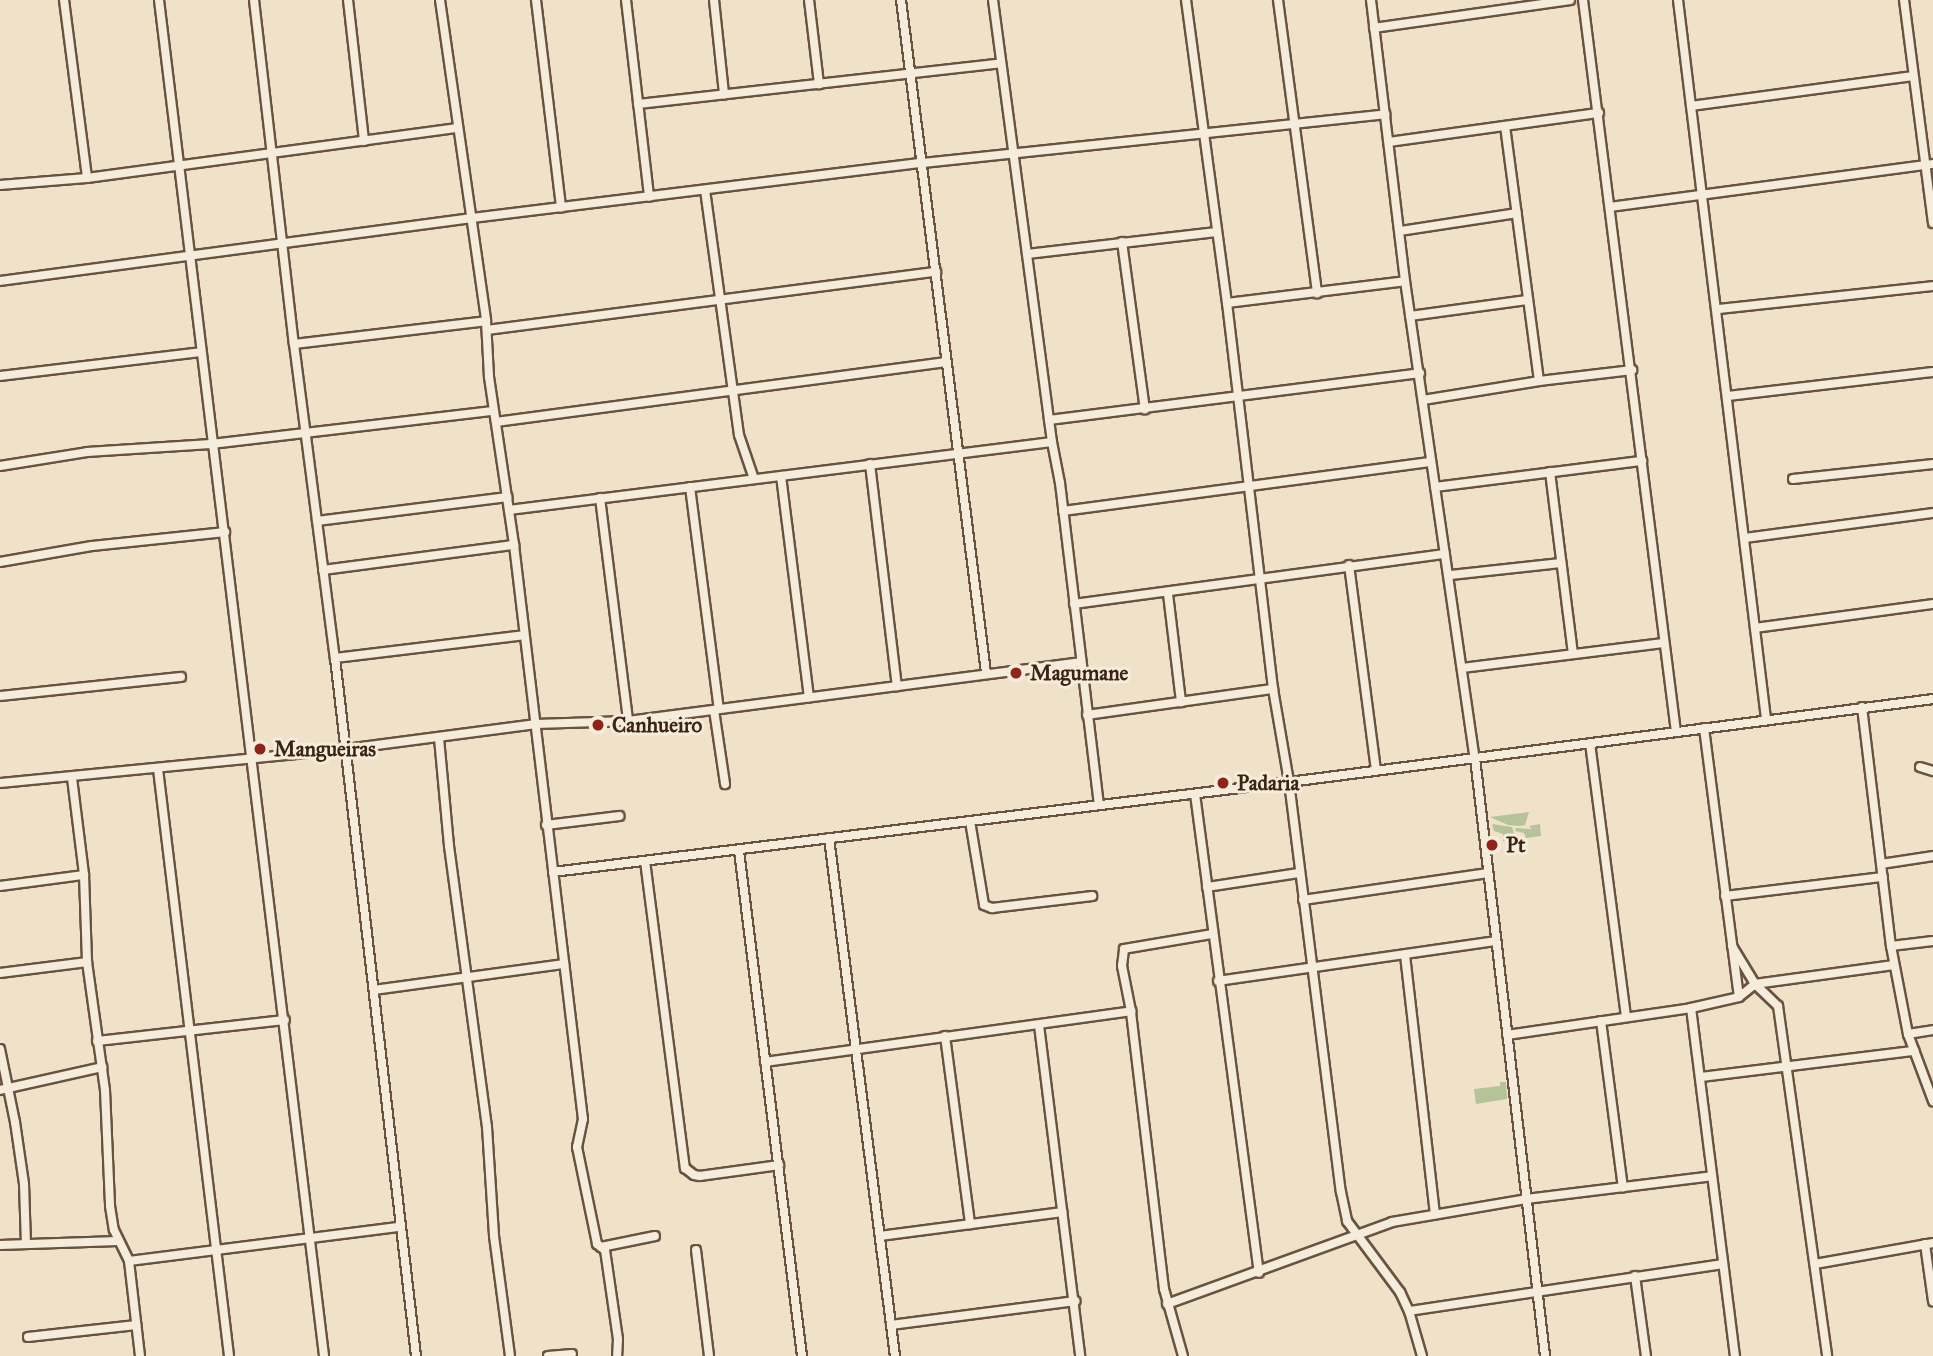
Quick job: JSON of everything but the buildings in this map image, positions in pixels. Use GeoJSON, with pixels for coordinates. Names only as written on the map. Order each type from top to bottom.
{"type":"FeatureCollection","features":[{"type":"Feature","properties":{"kind":"street"},"geometry":{"type":"LineString","coordinates":[[64,0],[88,178]]}},
{"type":"Feature","properties":{"kind":"street"},"geometry":{"type":"LineString","coordinates":[[159,0],[324,1356]]}},
{"type":"Feature","properties":{"kind":"street"},"geometry":{"type":"LineString","coordinates":[[254,0],[305,434],[346,749],[416,1356]]}},
{"type":"Feature","properties":{"kind":"street"},"geometry":{"type":"LineString","coordinates":[[348,0],[364,141]]}},
{"type":"Feature","properties":{"kind":"street"},"geometry":{"type":"LineString","coordinates":[[440,0],[486,321],[494,411],[536,724],[583,1119],[577,1147],[597,1244],[605,1250],[617,1356]]}},
{"type":"Feature","properties":{"kind":"street"},"geometry":{"type":"LineString","coordinates":[[536,0],[561,207]]}},
{"type":"Feature","properties":{"kind":"street"},"geometry":{"type":"LineString","coordinates":[[626,0],[649,197]]}},
{"type":"Feature","properties":{"kind":"street"},"geometry":{"type":"LineString","coordinates":[[715,0],[724,94]]}},
{"type":"Feature","properties":{"kind":"street"},"geometry":{"type":"LineString","coordinates":[[809,0],[819,84]]}},
{"type":"Feature","properties":{"kind":"street"},"geometry":{"type":"LineString","coordinates":[[901,0],[986,673]]}},
{"type":"Feature","properties":{"kind":"street"},"geometry":{"type":"LineString","coordinates":[[993,0],[1063,511],[1099,805]]}},
{"type":"Feature","properties":{"kind":"street"},"geometry":{"type":"LineString","coordinates":[[1186,0],[1227,303],[1273,689],[1289,782],[1298,873],[1341,1192],[1347,1221],[1394,1283],[1409,1311],[1422,1356]]}},
{"type":"Feature","properties":{"kind":"street"},"geometry":{"type":"LineString","coordinates":[[1279,0],[1318,293]]}},
{"type":"Feature","properties":{"kind":"street"},"geometry":{"type":"LineString","coordinates":[[1371,0],[1405,281],[1475,758],[1545,1356]]}},
{"type":"Feature","properties":{"kind":"street"},"geometry":{"type":"LineString","coordinates":[[1374,28],[1570,0]]}},
{"type":"Feature","properties":{"kind":"street"},"geometry":{"type":"LineString","coordinates":[[1583,0],[1676,732]]}},
{"type":"Feature","properties":{"kind":"street"},"geometry":{"type":"LineString","coordinates":[[1678,0],[1766,719]]}},
{"type":"Feature","properties":{"kind":"street"},"geometry":{"type":"LineString","coordinates":[[1904,0],[1913,76],[1929,165],[1933,223]]}},
{"type":"Feature","properties":{"kind":"street"},"geometry":{"type":"LineString","coordinates":[[638,104],[1002,63]]}},
{"type":"Feature","properties":{"kind":"street"},"geometry":{"type":"LineString","coordinates":[[1691,106],[1913,76]]}},
{"type":"Feature","properties":{"kind":"street"},"geometry":{"type":"LineString","coordinates":[[1389,142],[1599,113]]}},
{"type":"Feature","properties":{"kind":"street"},"geometry":{"type":"LineString","coordinates":[[0,281],[190,258],[472,218],[922,163],[1385,114]]}},
{"type":"Feature","properties":{"kind":"street"},"geometry":{"type":"LineString","coordinates":[[1505,125],[1539,381]]}},
{"type":"Feature","properties":{"kind":"street"},"geometry":{"type":"LineString","coordinates":[[0,185],[88,178],[458,128]]}},
{"type":"Feature","properties":{"kind":"street"},"geometry":{"type":"LineString","coordinates":[[1610,207],[1929,165]]}},
{"type":"Feature","properties":{"kind":"street"},"geometry":{"type":"LineString","coordinates":[[705,190],[739,435],[754,479]]}},
{"type":"Feature","properties":{"kind":"street"},"geometry":{"type":"LineString","coordinates":[[1400,231],[1517,213]]}},
{"type":"Feature","properties":{"kind":"street"},"geometry":{"type":"LineString","coordinates":[[1027,254],[1217,232]]}},
{"type":"Feature","properties":{"kind":"street"},"geometry":{"type":"LineString","coordinates":[[1122,242],[1145,409]]}},
{"type":"Feature","properties":{"kind":"street"},"geometry":{"type":"LineString","coordinates":[[487,330],[936,272]]}},
{"type":"Feature","properties":{"kind":"street"},"geometry":{"type":"LineString","coordinates":[[1227,303],[1405,281]]}},
{"type":"Feature","properties":{"kind":"street"},"geometry":{"type":"LineString","coordinates":[[1717,309],[1933,286]]}},
{"type":"Feature","properties":{"kind":"street"},"geometry":{"type":"LineString","coordinates":[[1410,316],[1527,300]]}},
{"type":"Feature","properties":{"kind":"street"},"geometry":{"type":"LineString","coordinates":[[294,344],[486,321]]}},
{"type":"Feature","properties":{"kind":"street"},"geometry":{"type":"LineString","coordinates":[[0,376],[201,352]]}},
{"type":"Feature","properties":{"kind":"street"},"geometry":{"type":"LineString","coordinates":[[496,422],[947,362]]}},
{"type":"Feature","properties":{"kind":"street"},"geometry":{"type":"LineString","coordinates":[[1423,400],[1539,381],[1632,370]]}},
{"type":"Feature","properties":{"kind":"street"},"geometry":{"type":"LineString","coordinates":[[1728,396],[1933,372]]}},
{"type":"Feature","properties":{"kind":"street"},"geometry":{"type":"LineString","coordinates":[[1049,420],[1420,373]]}},
{"type":"Feature","properties":{"kind":"street"},"geometry":{"type":"LineString","coordinates":[[0,466],[87,452],[211,444],[494,411]]}},
{"type":"Feature","properties":{"kind":"street"},"geometry":{"type":"LineString","coordinates":[[509,510],[1052,442]]}},
{"type":"Feature","properties":{"kind":"street"},"geometry":{"type":"LineString","coordinates":[[1435,487],[1642,461]]}},
{"type":"Feature","properties":{"kind":"street"},"geometry":{"type":"LineString","coordinates":[[1063,511],[1430,462]]}},
{"type":"Feature","properties":{"kind":"street"},"geometry":{"type":"LineString","coordinates":[[870,464],[897,686]]}},
{"type":"Feature","properties":{"kind":"street"},"geometry":{"type":"LineString","coordinates":[[1793,479],[1933,464]]}},
{"type":"Feature","properties":{"kind":"street"},"geometry":{"type":"LineString","coordinates":[[1550,472],[1573,654]]}},
{"type":"Feature","properties":{"kind":"street"},"geometry":{"type":"LineString","coordinates":[[781,476],[809,697]]}},
{"type":"Feature","properties":{"kind":"street"},"geometry":{"type":"LineString","coordinates":[[690,487],[725,784]]}},
{"type":"Feature","properties":{"kind":"street"},"geometry":{"type":"LineString","coordinates":[[317,521],[507,497]]}},
{"type":"Feature","properties":{"kind":"street"},"geometry":{"type":"LineString","coordinates":[[600,498],[628,721]]}},
{"type":"Feature","properties":{"kind":"street"},"geometry":{"type":"LineString","coordinates":[[1745,538],[1933,513]]}},
{"type":"Feature","properties":{"kind":"street"},"geometry":{"type":"LineString","coordinates":[[0,562],[92,546],[225,532]]}},
{"type":"Feature","properties":{"kind":"street"},"geometry":{"type":"LineString","coordinates":[[323,570],[514,545]]}},
{"type":"Feature","properties":{"kind":"street"},"geometry":{"type":"LineString","coordinates":[[1074,604],[1168,594],[1349,565],[1445,554]]}},
{"type":"Feature","properties":{"kind":"street"},"geometry":{"type":"LineString","coordinates":[[1450,575],[1561,563]]}},
{"type":"Feature","properties":{"kind":"street"},"geometry":{"type":"LineString","coordinates":[[1349,565],[1376,769]]}},
{"type":"Feature","properties":{"kind":"street"},"geometry":{"type":"LineString","coordinates":[[1168,594],[1181,702]]}},
{"type":"Feature","properties":{"kind":"street"},"geometry":{"type":"LineString","coordinates":[[1755,628],[1933,604]]}},
{"type":"Feature","properties":{"kind":"street"},"geometry":{"type":"LineString","coordinates":[[335,658],[524,635]]}},
{"type":"Feature","properties":{"kind":"street"},"geometry":{"type":"LineString","coordinates":[[1462,668],[1663,643]]}},
{"type":"Feature","properties":{"kind":"street"},"geometry":{"type":"LineString","coordinates":[[0,783],[346,749],[536,724],[628,721],[1080,662]]}},
{"type":"Feature","properties":{"kind":"street"},"geometry":{"type":"LineString","coordinates":[[0,696],[181,677]]}},
{"type":"Feature","properties":{"kind":"street"},"geometry":{"type":"LineString","coordinates":[[1087,715],[1273,689]]}},
{"type":"Feature","properties":{"kind":"street"},"geometry":{"type":"LineString","coordinates":[[553,872],[1195,794],[1933,699]]}},
{"type":"Feature","properties":{"kind":"street"},"geometry":{"type":"LineString","coordinates":[[1862,707],[1891,946],[1908,1034],[1933,1101]]}},
{"type":"Feature","properties":{"kind":"street"},"geometry":{"type":"LineString","coordinates":[[1704,728],[1738,997]]}},
{"type":"Feature","properties":{"kind":"street"},"geometry":{"type":"LineString","coordinates":[[439,738],[466,978],[487,1127],[494,1236],[510,1356]]}},
{"type":"Feature","properties":{"kind":"street"},"geometry":{"type":"LineString","coordinates":[[1590,743],[1626,1017]]}},
{"type":"Feature","properties":{"kind":"street"},"geometry":{"type":"LineString","coordinates":[[1920,767],[1933,771]]}},
{"type":"Feature","properties":{"kind":"street"},"geometry":{"type":"LineString","coordinates":[[159,769],[229,1356]]}},
{"type":"Feature","properties":{"kind":"street"},"geometry":{"type":"LineString","coordinates":[[72,778],[84,875],[87,962],[102,1066],[110,1206],[118,1241],[128,1261],[140,1356]]}},
{"type":"Feature","properties":{"kind":"street"},"geometry":{"type":"LineString","coordinates":[[1195,794],[1259,1273]]}},
{"type":"Feature","properties":{"kind":"street"},"geometry":{"type":"LineString","coordinates":[[546,825],[620,816]]}},
{"type":"Feature","properties":{"kind":"street"},"geometry":{"type":"LineString","coordinates":[[970,821],[984,905],[992,908],[1092,895]]}},
{"type":"Feature","properties":{"kind":"street"},"geometry":{"type":"LineString","coordinates":[[829,838],[895,1356]]}},
{"type":"Feature","properties":{"kind":"street"},"geometry":{"type":"LineString","coordinates":[[739,850],[803,1356]]}},
{"type":"Feature","properties":{"kind":"street"},"geometry":{"type":"LineString","coordinates":[[1881,864],[1933,856]]}},
{"type":"Feature","properties":{"kind":"street"},"geometry":{"type":"LineString","coordinates":[[645,861],[685,1168],[694,1175],[700,1175],[779,1165]]}},
{"type":"Feature","properties":{"kind":"street"},"geometry":{"type":"LineString","coordinates":[[1207,887],[1298,873]]}},
{"type":"Feature","properties":{"kind":"street"},"geometry":{"type":"LineString","coordinates":[[1303,900],[1488,873]]}},
{"type":"Feature","properties":{"kind":"street"},"geometry":{"type":"LineString","coordinates":[[0,886],[84,875]]}},
{"type":"Feature","properties":{"kind":"street"},"geometry":{"type":"LineString","coordinates":[[1726,896],[1883,877]]}},
{"type":"Feature","properties":{"kind":"street"},"geometry":{"type":"LineString","coordinates":[[1183,1356],[1167,1304],[1122,966],[1124,949],[1212,934]]}},
{"type":"Feature","properties":{"kind":"street"},"geometry":{"type":"LineString","coordinates":[[1218,981],[1496,941]]}},
{"type":"Feature","properties":{"kind":"street"},"geometry":{"type":"LineString","coordinates":[[1891,946],[1933,941]]}},
{"type":"Feature","properties":{"kind":"street"},"geometry":{"type":"LineString","coordinates":[[1732,946],[1755,985],[1778,1006],[1827,1356]]}},
{"type":"Feature","properties":{"kind":"street"},"geometry":{"type":"LineString","coordinates":[[1405,955],[1435,1214]]}},
{"type":"Feature","properties":{"kind":"street"},"geometry":{"type":"LineString","coordinates":[[0,973],[87,962]]}},
{"type":"Feature","properties":{"kind":"street"},"geometry":{"type":"LineString","coordinates":[[374,990],[564,964]]}},
{"type":"Feature","properties":{"kind":"street"},"geometry":{"type":"LineString","coordinates":[[1507,1035],[1691,1008],[1738,997],[1755,985],[1895,965]]}},
{"type":"Feature","properties":{"kind":"street"},"geometry":{"type":"LineString","coordinates":[[1691,1008],[1735,1356]]}},
{"type":"Feature","properties":{"kind":"street"},"geometry":{"type":"LineString","coordinates":[[765,1062],[1130,1012]]}},
{"type":"Feature","properties":{"kind":"street"},"geometry":{"type":"LineString","coordinates":[[97,1041],[285,1020]]}},
{"type":"Feature","properties":{"kind":"street"},"geometry":{"type":"LineString","coordinates":[[1601,1021],[1623,1188]]}},
{"type":"Feature","properties":{"kind":"street"},"geometry":{"type":"LineString","coordinates":[[1040,1025],[1080,1356]]}},
{"type":"Feature","properties":{"kind":"street"},"geometry":{"type":"LineString","coordinates":[[1908,1034],[1933,1030]]}},
{"type":"Feature","properties":{"kind":"street"},"geometry":{"type":"LineString","coordinates":[[944,1036],[970,1224]]}},
{"type":"Feature","properties":{"kind":"street"},"geometry":{"type":"LineString","coordinates":[[0,1049],[4,1089],[23,1184],[26,1244]]}},
{"type":"Feature","properties":{"kind":"street"},"geometry":{"type":"LineString","coordinates":[[1701,1077],[1914,1051]]}},
{"type":"Feature","properties":{"kind":"street"},"geometry":{"type":"LineString","coordinates":[[4,1089],[102,1066]]}},
{"type":"Feature","properties":{"kind":"street"},"geometry":{"type":"LineString","coordinates":[[1167,1304],[1259,1273],[1383,1224],[1526,1199],[1712,1176]]}},
{"type":"Feature","properties":{"kind":"street"},"geometry":{"type":"LineString","coordinates":[[880,1236],[1062,1212]]}},
{"type":"Feature","properties":{"kind":"street"},"geometry":{"type":"LineString","coordinates":[[128,1261],[400,1227]]}},
{"type":"Feature","properties":{"kind":"street"},"geometry":{"type":"LineString","coordinates":[[601,1247],[655,1236]]}},
{"type":"Feature","properties":{"kind":"street"},"geometry":{"type":"LineString","coordinates":[[0,1245],[118,1241]]}},
{"type":"Feature","properties":{"kind":"street"},"geometry":{"type":"LineString","coordinates":[[1815,1264],[1929,1244],[1933,1301]]}},
{"type":"Feature","properties":{"kind":"street"},"geometry":{"type":"LineString","coordinates":[[696,1250],[709,1356]]}},
{"type":"Feature","properties":{"kind":"street"},"geometry":{"type":"LineString","coordinates":[[1409,1311],[1723,1264]]}},
{"type":"Feature","properties":{"kind":"street"},"geometry":{"type":"LineString","coordinates":[[1635,1276],[1646,1356]]}},
{"type":"Feature","properties":{"kind":"street"},"geometry":{"type":"LineString","coordinates":[[891,1325],[1075,1301]]}},
{"type":"Feature","properties":{"kind":"street"},"geometry":{"type":"LineString","coordinates":[[28,1337],[136,1325]]}},
{"type":"Feature","properties":{"kind":"street"},"geometry":{"type":"LineString","coordinates":[[548,1356],[572,1354]]}},
{"type":"Feature","properties":{"kind":"green space"},"geometry":{"type":"Polygon","coordinates":[[[1529,812],[1525,825],[1519,826],[1508,825],[1490,817],[1529,812]]]}},
{"type":"Feature","properties":{"kind":"green space"},"geometry":{"type":"Polygon","coordinates":[[[1492,824],[1512,827],[1516,839],[1503,841],[1503,834],[1494,831],[1492,824]]]}},
{"type":"Feature","properties":{"kind":"green space"},"geometry":{"type":"Polygon","coordinates":[[[1540,824],[1541,836],[1526,838],[1524,833],[1515,831],[1516,828],[1532,829],[1529,826],[1540,824]]]}},
{"type":"Feature","properties":{"kind":"green space"},"geometry":{"type":"Polygon","coordinates":[[[1500,1082],[1506,1082],[1507,1099],[1476,1104],[1474,1089],[1500,1086],[1500,1082]]]}},
{"type":"Feature","properties":{"kind":"place","name":"Magumane"},"geometry":{"type":"Point","coordinates":[1016,673]}},
{"type":"Feature","properties":{"kind":"place","name":"Canhueiro"},"geometry":{"type":"Point","coordinates":[598,725]}},
{"type":"Feature","properties":{"kind":"place","name":"Mangueiras"},"geometry":{"type":"Point","coordinates":[260,749]}},
{"type":"Feature","properties":{"kind":"place","name":"Padaria"},"geometry":{"type":"Point","coordinates":[1223,783]}},
{"type":"Feature","properties":{"kind":"place","name":"Pt"},"geometry":{"type":"Point","coordinates":[1492,845]}}]}
